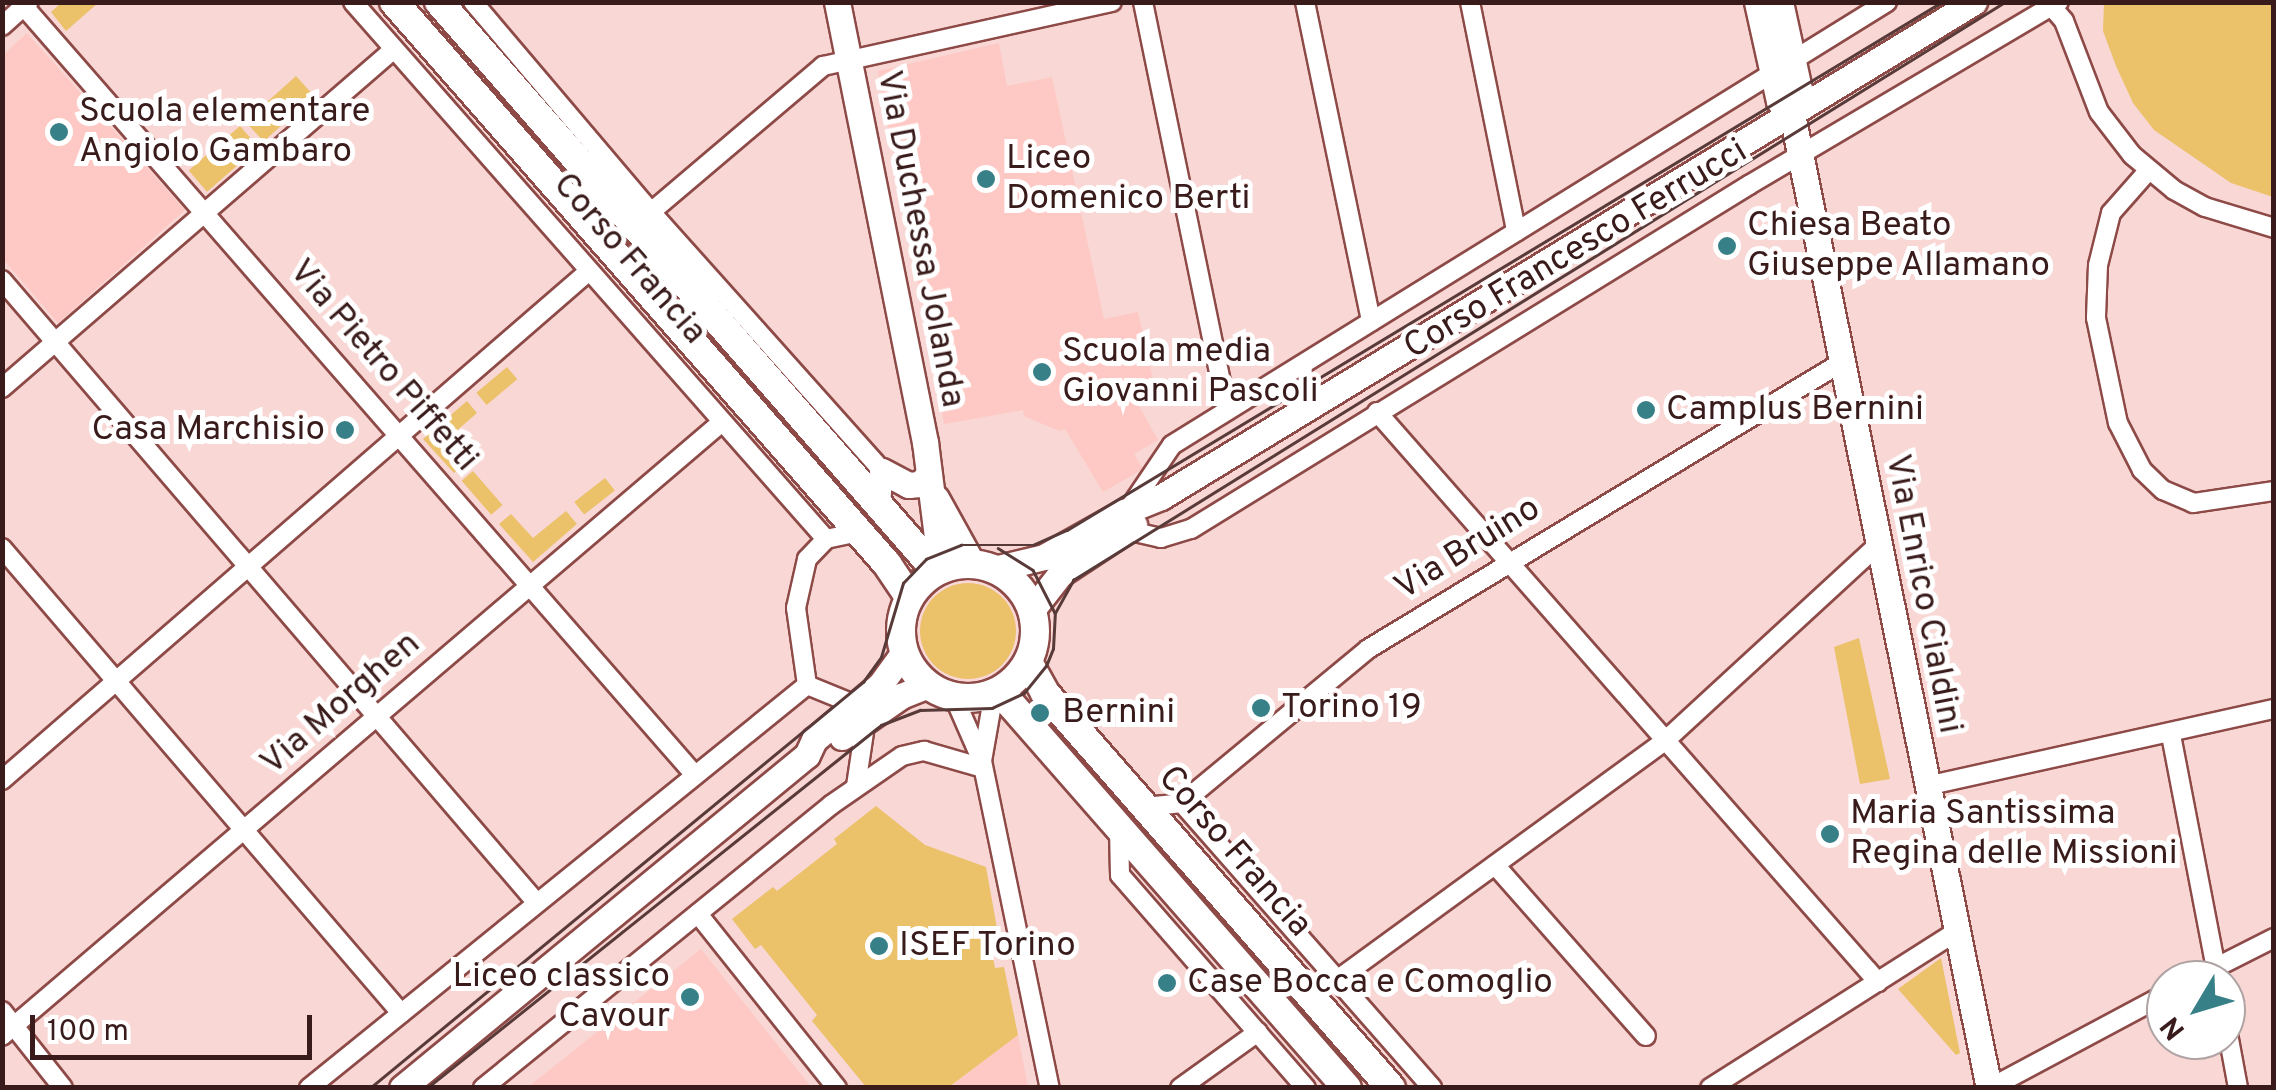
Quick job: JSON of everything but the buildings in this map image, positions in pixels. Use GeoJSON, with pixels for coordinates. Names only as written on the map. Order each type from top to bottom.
{"type":"FeatureCollection","features":[{"type":"Feature","properties":{"kind":"main road","name":"Corso Francia"},"geometry":{"type":"LineString","coordinates":[[394,2],[860,532],[903,582],[909,597]]}},
{"type":"Feature","properties":{"kind":"main road","name":"Corso Francia"},"geometry":{"type":"LineString","coordinates":[[438,2],[926,559],[941,569]]}},
{"type":"Feature","properties":{"kind":"main road","name":"Via Duchessa Jolanda"},"geometry":{"type":"LineString","coordinates":[[837,2],[930,482],[930,513],[941,569]]}},
{"type":"Feature","properties":{"kind":"main road"},"geometry":{"type":"LineString","coordinates":[[1757,2],[1782,66]]}},
{"type":"Feature","properties":{"kind":"main road"},"geometry":{"type":"LineString","coordinates":[[1780,2],[1782,66]]}},
{"type":"Feature","properties":{"kind":"main road","name":"Corso Francesco Ferrucci"},"geometry":{"type":"LineString","coordinates":[[1127,520],[1970,4]]}},
{"type":"Feature","properties":{"kind":"main road","name":"Via Enrico Cialdini"},"geometry":{"type":"LineString","coordinates":[[1782,66],[1799,89],[1792,114],[1989,1088]]}},
{"type":"Feature","properties":{"kind":"main road"},"geometry":{"type":"LineString","coordinates":[[882,471],[908,485],[930,482]]}},
{"type":"Feature","properties":{"kind":"main road","name":"Via Duchessa Jolanda"},"geometry":{"type":"LineString","coordinates":[[930,482],[983,566]]}},
{"type":"Feature","properties":{"kind":"main road"},"geometry":{"type":"LineString","coordinates":[[983,566],[1024,593],[1032,610],[1035,630],[1028,662],[1015,679],[994,693],[954,697],[928,685],[914,672],[904,652],[900,632],[909,597],[941,569],[1044,557],[1127,520]]}},
{"type":"Feature","properties":{"kind":"main road"},"geometry":{"type":"LineString","coordinates":[[1032,610],[1060,574],[1127,520]]}},
{"type":"Feature","properties":{"kind":"main road"},"geometry":{"type":"LineString","coordinates":[[861,712],[904,652]]}},
{"type":"Feature","properties":{"kind":"main road","name":"Corso Francia"},"geometry":{"type":"LineString","coordinates":[[1028,662],[1045,693],[1391,1088]]}},
{"type":"Feature","properties":{"kind":"main road"},"geometry":{"type":"LineString","coordinates":[[402,1088],[807,755],[814,740],[861,712],[928,685]]}},
{"type":"Feature","properties":{"kind":"main road","name":"Corso Francia"},"geometry":{"type":"LineString","coordinates":[[994,693],[1009,702],[1347,1088]]}},
{"type":"Feature","properties":{"kind":"street","name":"Corso Francia"},"geometry":{"type":"LineString","coordinates":[[354,2],[826,539]]}},
{"type":"Feature","properties":{"kind":"street","name":"Corso Francia"},"geometry":{"type":"LineString","coordinates":[[473,2],[650,212],[882,471]]}},
{"type":"Feature","properties":{"kind":"street"},"geometry":{"type":"LineString","coordinates":[[650,212],[812,71],[848,58],[1112,2]]}},
{"type":"Feature","properties":{"kind":"street"},"geometry":{"type":"LineString","coordinates":[[1143,2],[1227,410]]}},
{"type":"Feature","properties":{"kind":"street"},"geometry":{"type":"LineString","coordinates":[[1305,2],[1371,321]]}},
{"type":"Feature","properties":{"kind":"street"},"geometry":{"type":"LineString","coordinates":[[1470,2],[1516,231]]}},
{"type":"Feature","properties":{"kind":"street","name":"Corso Francesco Ferrucci"},"geometry":{"type":"LineString","coordinates":[[1887,2],[1172,445],[1127,520],[1161,538],[1182,534],[1800,155],[2055,5]]}},
{"type":"Feature","properties":{"kind":"street"},"geometry":{"type":"LineString","coordinates":[[2,26],[24,4]]}},
{"type":"Feature","properties":{"kind":"street","name":"Via Pietro Piffetti"},"geometry":{"type":"LineString","coordinates":[[24,4],[694,774]]}},
{"type":"Feature","properties":{"kind":"street"},"geometry":{"type":"LineString","coordinates":[[2055,5],[2099,112],[2148,171],[2205,206],[2274,228]]}},
{"type":"Feature","properties":{"kind":"street"},"geometry":{"type":"LineString","coordinates":[[2,388],[58,344],[394,49]]}},
{"type":"Feature","properties":{"kind":"street"},"geometry":{"type":"LineString","coordinates":[[2148,171],[2112,213],[2098,265],[2096,318],[2118,424],[2142,470],[2164,490],[2194,503],[2274,490]]}},
{"type":"Feature","properties":{"kind":"street"},"geometry":{"type":"LineString","coordinates":[[2,780],[589,271]]}},
{"type":"Feature","properties":{"kind":"street"},"geometry":{"type":"LineString","coordinates":[[2,280],[536,902]]}},
{"type":"Feature","properties":{"kind":"street","name":"Via Bruino"},"geometry":{"type":"LineString","coordinates":[[1182,803],[1340,669],[1508,562],[1842,362]]}},
{"type":"Feature","properties":{"kind":"street"},"geometry":{"type":"LineString","coordinates":[[1377,412],[1878,982]]}},
{"type":"Feature","properties":{"kind":"street","name":"Via Morghen"},"geometry":{"type":"LineString","coordinates":[[7,1024],[244,829],[722,422]]}},
{"type":"Feature","properties":{"kind":"street"},"geometry":{"type":"LineString","coordinates":[[881,506],[882,471]]}},
{"type":"Feature","properties":{"kind":"street"},"geometry":{"type":"LineString","coordinates":[[806,685],[796,608],[807,560],[826,539],[860,532]]}},
{"type":"Feature","properties":{"kind":"street"},"geometry":{"type":"LineString","coordinates":[[1337,980],[1667,739],[1878,545]]}},
{"type":"Feature","properties":{"kind":"street"},"geometry":{"type":"LineString","coordinates":[[2,548],[401,1012]]}},
{"type":"Feature","properties":{"kind":"street"},"geometry":{"type":"LineString","coordinates":[[806,685],[861,712],[856,786]]}},
{"type":"Feature","properties":{"kind":"street"},"geometry":{"type":"LineString","coordinates":[[308,1088],[806,685]]}},
{"type":"Feature","properties":{"kind":"street"},"geometry":{"type":"LineString","coordinates":[[982,765],[994,693]]}},
{"type":"Feature","properties":{"kind":"street"},"geometry":{"type":"LineString","coordinates":[[954,697],[982,765],[1050,1088]]}},
{"type":"Feature","properties":{"kind":"street"},"geometry":{"type":"LineString","coordinates":[[1926,786],[2274,709]]}},
{"type":"Feature","properties":{"kind":"street"},"geometry":{"type":"LineString","coordinates":[[2171,734],[2214,960]]}},
{"type":"Feature","properties":{"kind":"street"},"geometry":{"type":"LineString","coordinates":[[483,1088],[856,786],[902,756],[924,751],[982,765]]}},
{"type":"Feature","properties":{"kind":"street","name":"Corso Francia"},"geometry":{"type":"LineString","coordinates":[[1182,803],[1432,1088]]}},
{"type":"Feature","properties":{"kind":"street"},"geometry":{"type":"LineString","coordinates":[[1145,807],[1182,803]]}},
{"type":"Feature","properties":{"kind":"street","name":"Corso Francia"},"geometry":{"type":"LineString","coordinates":[[1119,828],[1120,875],[1306,1088]]}},
{"type":"Feature","properties":{"kind":"street"},"geometry":{"type":"LineString","coordinates":[[1495,865],[1646,1036]]}},
{"type":"Feature","properties":{"kind":"street"},"geometry":{"type":"LineString","coordinates":[[698,914],[837,1088]]}},
{"type":"Feature","properties":{"kind":"street"},"geometry":{"type":"LineString","coordinates":[[1710,1088],[1957,931]]}},
{"type":"Feature","properties":{"kind":"street"},"geometry":{"type":"LineString","coordinates":[[2239,960],[2274,938]]}},
{"type":"Feature","properties":{"kind":"street"},"geometry":{"type":"LineString","coordinates":[[1989,1088],[2146,1005]]}},
{"type":"Feature","properties":{"kind":"street"},"geometry":{"type":"LineString","coordinates":[[7,1024],[63,1088]]}},
{"type":"Feature","properties":{"kind":"street"},"geometry":{"type":"LineString","coordinates":[[1180,1088],[1258,1032]]}},
{"type":"Feature","properties":{"kind":"street"},"geometry":{"type":"LineString","coordinates":[[2233,1060],[2238,1088]]}},
{"type":"Feature","properties":{"kind":"shaded area"},"geometry":{"type":"Polygon","coordinates":[[[62,2],[98,3],[66,31],[51,12],[62,2]]]}},
{"type":"Feature","properties":{"kind":"shaded area"},"geometry":{"type":"Polygon","coordinates":[[[2104,3],[2273,3],[2273,197],[2231,183],[2154,130],[2133,103],[2116,66],[2103,31],[2104,3]]]}},
{"type":"Feature","properties":{"kind":"shaded area","name":"Scuola elementare Angiolo Gambaro"},"geometry":{"type":"Polygon","coordinates":[[[27,33],[185,210],[58,323],[3,259],[3,55],[27,33]]]}},
{"type":"Feature","properties":{"kind":"shaded area"},"geometry":{"type":"Polygon","coordinates":[[[999,43],[1007,86],[1052,77],[1104,319],[1138,312],[1156,394],[1139,406],[1158,440],[1134,454],[1143,469],[1103,492],[1065,429],[1059,431],[1024,416],[1023,410],[944,424],[878,71],[999,43]]]}},
{"type":"Feature","properties":{"kind":"shaded area"},"geometry":{"type":"Polygon","coordinates":[[[296,76],[314,96],[264,142],[245,122],[296,76]]]}},
{"type":"Feature","properties":{"kind":"shaded area"},"geometry":{"type":"Polygon","coordinates":[[[240,126],[258,147],[207,192],[189,171],[240,126]]]}},
{"type":"Feature","properties":{"kind":"shaded area"},"geometry":{"type":"Polygon","coordinates":[[[507,367],[517,379],[487,405],[476,393],[507,367]]]}},
{"type":"Feature","properties":{"kind":"shaded area"},"geometry":{"type":"Polygon","coordinates":[[[467,401],[477,413],[446,440],[465,462],[454,473],[423,439],[467,401]]]}},
{"type":"Feature","properties":{"kind":"shaded area"},"geometry":{"type":"Polygon","coordinates":[[[473,471],[503,505],[491,515],[462,481],[473,471]]]}},
{"type":"Feature","properties":{"kind":"shaded area"},"geometry":{"type":"Polygon","coordinates":[[[605,478],[615,491],[584,515],[574,502],[605,478]]]}},
{"type":"Feature","properties":{"kind":"shaded area"},"geometry":{"type":"Polygon","coordinates":[[[566,511],[577,524],[533,562],[499,524],[511,514],[533,538],[566,511]]]}},
{"type":"Feature","properties":{"kind":"shaded area"},"geometry":{"type":"Polygon","coordinates":[[[968,583],[986,587],[1002,597],[1012,613],[1016,631],[1012,649],[1002,665],[986,675],[968,679],[950,675],[934,665],[924,649],[920,631],[924,613],[934,597],[950,587],[968,583]]]}},
{"type":"Feature","properties":{"kind":"shaded area"},"geometry":{"type":"Polygon","coordinates":[[[1859,638],[1890,779],[1860,784],[1834,647],[1859,638]]]}},
{"type":"Feature","properties":{"kind":"shaded area","name":"ISEF Torino"},"geometry":{"type":"Polygon","coordinates":[[[876,806],[925,845],[986,867],[1000,945],[991,947],[995,968],[1004,967],[1018,1035],[949,1087],[866,1087],[812,1021],[817,1015],[761,945],[755,949],[732,919],[773,887],[777,891],[837,844],[834,839],[876,806]]]}},
{"type":"Feature","properties":{"kind":"shaded area","name":"Liceo classico Cavour"},"geometry":{"type":"Polygon","coordinates":[[[701,949],[811,1087],[528,1087],[701,949]]]}},
{"type":"Feature","properties":{"kind":"shaded area"},"geometry":{"type":"Polygon","coordinates":[[[1941,958],[1960,1053],[1956,1055],[1898,989],[1941,958]]]}},
{"type":"Feature","properties":{"kind":"shaded area"},"geometry":{"type":"Polygon","coordinates":[[[1018,1035],[1028,1087],[949,1088],[986,1059],[1018,1035]]]}},
{"type":"Feature","properties":{"kind":"tram line"},"geometry":{"type":"LineString","coordinates":[[370,1088],[863,682],[881,657],[903,583],[926,559],[961,545],[1033,545],[1067,530],[1942,2]]}},
{"type":"Feature","properties":{"kind":"tram line"},"geometry":{"type":"LineString","coordinates":[[427,1088],[881,725],[920,710],[992,708],[1024,693],[1046,666],[1053,649],[1055,613],[1073,580],[2005,2]]}},
{"type":"Feature","properties":{"kind":"tram line"},"geometry":{"type":"LineString","coordinates":[[998,548],[1033,570],[1055,613]]}},
{"type":"Feature","properties":{"kind":"place","name":"Scuola elementare Angiolo Gambaro"},"geometry":{"type":"Point","coordinates":[59,132]}},
{"type":"Feature","properties":{"kind":"place","name":"Liceo Domenico Berti"},"geometry":{"type":"Point","coordinates":[986,179]}},
{"type":"Feature","properties":{"kind":"place","name":"Chiesa Beato Giuseppe Allamano"},"geometry":{"type":"Point","coordinates":[1727,246]}},
{"type":"Feature","properties":{"kind":"place","name":"Scuola media Giovanni Pascoli"},"geometry":{"type":"Point","coordinates":[1042,372]}},
{"type":"Feature","properties":{"kind":"place","name":"Camplus Bernini"},"geometry":{"type":"Point","coordinates":[1646,410]}},
{"type":"Feature","properties":{"kind":"place","name":"Casa Marchisio"},"geometry":{"type":"Point","coordinates":[345,430]}},
{"type":"Feature","properties":{"kind":"place","name":"Torino 19"},"geometry":{"type":"Point","coordinates":[1261,708]}},
{"type":"Feature","properties":{"kind":"place","name":"Bernini"},"geometry":{"type":"Point","coordinates":[1040,713]}},
{"type":"Feature","properties":{"kind":"place","name":"Maria Santissima Regina delle Missioni"},"geometry":{"type":"Point","coordinates":[1830,834]}},
{"type":"Feature","properties":{"kind":"place","name":"ISEF Torino"},"geometry":{"type":"Point","coordinates":[879,946]}},
{"type":"Feature","properties":{"kind":"place","name":"Case Bocca e Comoglio"},"geometry":{"type":"Point","coordinates":[1167,983]}},
{"type":"Feature","properties":{"kind":"place","name":"Liceo classico Cavour"},"geometry":{"type":"Point","coordinates":[690,997]}}]}
